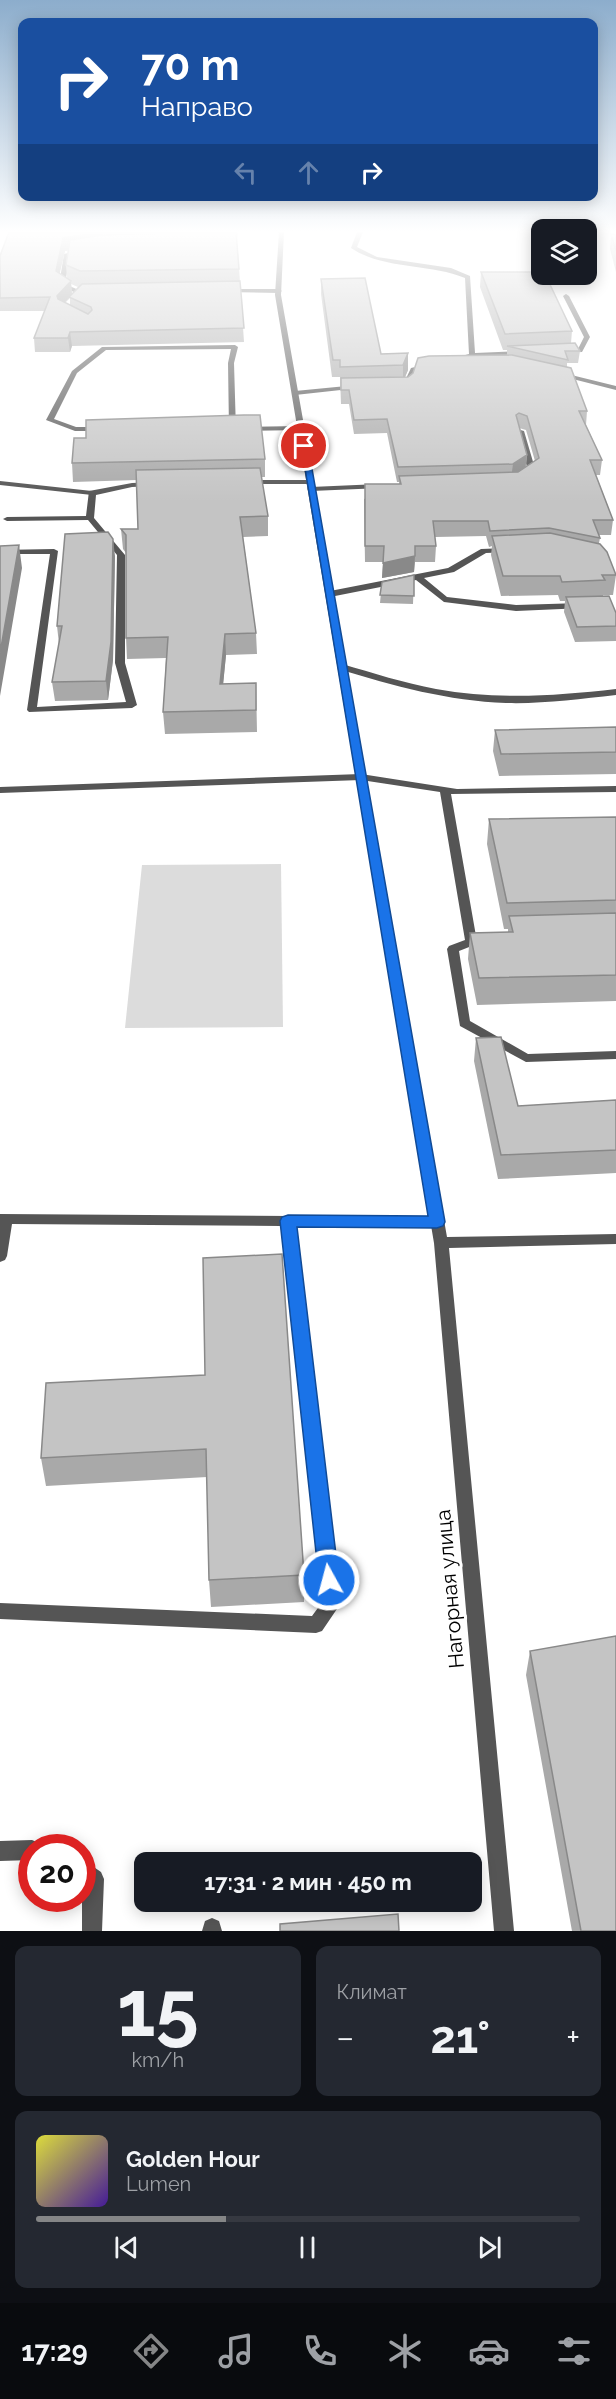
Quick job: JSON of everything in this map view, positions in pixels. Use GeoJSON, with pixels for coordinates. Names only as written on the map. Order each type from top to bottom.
{"type":"FeatureCollection","features":[{"type":"Feature","properties":{"kind":"street","name":"Нагорная улица"},"geometry":{"type":"LineString","coordinates":[[284,322],[441,1243],[504,1931]]}},
{"type":"Feature","properties":{"kind":"street"},"geometry":{"type":"LineString","coordinates":[[470,322],[472,355]]}},
{"type":"Feature","properties":{"kind":"street"},"geometry":{"type":"LineString","coordinates":[[556,352],[580,351],[587,337],[579,322]]}},
{"type":"Feature","properties":{"kind":"street"},"geometry":{"type":"LineString","coordinates":[[106,429],[75,429],[50,420],[74,372],[104,348],[235,346],[231,363],[233,429]]}},
{"type":"Feature","properties":{"kind":"street"},"geometry":{"type":"LineString","coordinates":[[452,360],[472,355],[532,353]]}},
{"type":"Feature","properties":{"kind":"street"},"geometry":{"type":"LineString","coordinates":[[472,355],[507,362]]}},
{"type":"Feature","properties":{"kind":"street"},"geometry":{"type":"LineString","coordinates":[[397,386],[407,386],[413,369],[442,362]]}},
{"type":"Feature","properties":{"kind":"street"},"geometry":{"type":"LineString","coordinates":[[552,372],[616,388]]}},
{"type":"Feature","properties":{"kind":"street"},"geometry":{"type":"LineString","coordinates":[[295,393],[367,386]]}},
{"type":"Feature","properties":{"kind":"street"},"geometry":{"type":"LineString","coordinates":[[221,429],[301,428]]}},
{"type":"Feature","properties":{"kind":"street"},"geometry":{"type":"LineString","coordinates":[[514,483],[532,472],[520,431]]}},
{"type":"Feature","properties":{"kind":"street"},"geometry":{"type":"LineString","coordinates":[[0,483],[92,493],[132,485],[166,484]]}},
{"type":"Feature","properties":{"kind":"street"},"geometry":{"type":"LineString","coordinates":[[236,483],[391,486]]}},
{"type":"Feature","properties":{"kind":"street"},"geometry":{"type":"LineString","coordinates":[[0,552],[54,551],[32,710],[132,705],[120,663],[121,555],[90,518],[92,493]]}},
{"type":"Feature","properties":{"kind":"street"},"geometry":{"type":"LineString","coordinates":[[7,519],[90,518]]}},
{"type":"Feature","properties":{"kind":"street"},"geometry":{"type":"LineString","coordinates":[[330,594],[451,570],[484,551],[516,550]]}},
{"type":"Feature","properties":{"kind":"street"},"geometry":{"type":"LineString","coordinates":[[417,577],[444,599],[516,608],[594,606]]}},
{"type":"Feature","properties":{"kind":"street"},"geometry":{"type":"LineString","coordinates":[[342,667],[424,690],[493,699],[571,697],[616,692]]}},
{"type":"Feature","properties":{"kind":"street"},"geometry":{"type":"LineString","coordinates":[[0,790],[361,777],[457,792],[616,789]]}},
{"type":"Feature","properties":{"kind":"street"},"geometry":{"type":"LineString","coordinates":[[445,790],[471,942]]}},
{"type":"Feature","properties":{"kind":"street"},"geometry":{"type":"LineString","coordinates":[[499,935],[487,936],[453,949],[464,1023],[526,1058],[616,1055]]}},
{"type":"Feature","properties":{"kind":"street"},"geometry":{"type":"LineString","coordinates":[[0,1256],[3,1219],[437,1222]]}},
{"type":"Feature","properties":{"kind":"street"},"geometry":{"type":"LineString","coordinates":[[0,1611],[316,1625],[332,1603],[288,1221]]}},
{"type":"Feature","properties":{"kind":"street"},"geometry":{"type":"LineString","coordinates":[[441,1243],[616,1239]]}},
{"type":"Feature","properties":{"kind":"street"},"geometry":{"type":"LineString","coordinates":[[0,1851],[18,1850]]}},
{"type":"Feature","properties":{"kind":"street"},"geometry":{"type":"LineString","coordinates":[[92,1912],[92,1931]]}},
{"type":"Feature","properties":{"kind":"shaded area"},"geometry":{"type":"Polygon","coordinates":[[[281,864],[283,1027],[125,1028],[142,865],[281,864]]]}},
{"type":"Feature","properties":{"kind":"building"},"geometry":{"type":"Polygon","coordinates":[[[40,322],[243,322],[244,328],[70,332],[68,338],[34,338],[40,322]]]}},
{"type":"Feature","properties":{"kind":"building"},"geometry":{"type":"Polygon","coordinates":[[[327,322],[374,322],[381,354],[408,353],[403,365],[340,367],[340,360],[333,360],[327,322]]]}},
{"type":"Feature","properties":{"kind":"building"},"geometry":{"type":"Polygon","coordinates":[[[500,322],[568,322],[572,331],[505,334],[500,322]]]}},
{"type":"Feature","properties":{"kind":"building"},"geometry":{"type":"Polygon","coordinates":[[[575,343],[580,351],[565,351],[568,360],[507,346],[575,343]]]}},
{"type":"Feature","properties":{"kind":"building"},"geometry":{"type":"Polygon","coordinates":[[[512,355],[571,368],[587,411],[579,411],[602,460],[590,460],[613,520],[593,520],[600,538],[549,528],[490,531],[488,521],[433,521],[436,546],[415,546],[415,556],[383,563],[384,546],[365,546],[365,484],[401,484],[399,476],[518,472],[539,458],[527,416],[519,413],[516,415],[527,455],[513,464],[398,467],[387,419],[354,420],[349,390],[341,390],[341,378],[408,377],[413,373],[418,358],[429,356],[512,355]]]}},
{"type":"Feature","properties":{"kind":"building"},"geometry":{"type":"Polygon","coordinates":[[[260,415],[265,459],[72,463],[74,438],[86,438],[86,420],[260,415]]]}},
{"type":"Feature","properties":{"kind":"building"},"geometry":{"type":"Polygon","coordinates":[[[260,468],[268,516],[240,517],[256,633],[225,634],[220,684],[256,683],[256,710],[163,712],[168,637],[126,638],[126,535],[121,529],[138,529],[136,470],[260,468]]]}},
{"type":"Feature","properties":{"kind":"building"},"geometry":{"type":"Polygon","coordinates":[[[108,532],[113,539],[111,642],[106,681],[52,682],[62,626],[57,626],[65,534],[108,532]]]}},
{"type":"Feature","properties":{"kind":"building"},"geometry":{"type":"Polygon","coordinates":[[[550,533],[600,544],[607,552],[616,575],[602,575],[605,580],[562,582],[560,576],[503,576],[492,536],[550,533]]]}},
{"type":"Feature","properties":{"kind":"building"},"geometry":{"type":"Polygon","coordinates":[[[19,545],[0,653],[0,546],[19,545]]]}},
{"type":"Feature","properties":{"kind":"building"},"geometry":{"type":"Polygon","coordinates":[[[414,575],[414,596],[380,595],[382,582],[414,575]]]}},
{"type":"Feature","properties":{"kind":"building"},"geometry":{"type":"Polygon","coordinates":[[[609,596],[616,613],[616,626],[577,627],[566,597],[609,596]]]}},
{"type":"Feature","properties":{"kind":"building"},"geometry":{"type":"Polygon","coordinates":[[[616,727],[616,752],[501,754],[495,730],[616,727]]]}},
{"type":"Feature","properties":{"kind":"building"},"geometry":{"type":"Polygon","coordinates":[[[616,817],[616,900],[507,903],[489,819],[616,817]]]}},
{"type":"Feature","properties":{"kind":"building"},"geometry":{"type":"Polygon","coordinates":[[[616,913],[616,975],[479,978],[470,933],[513,932],[509,916],[616,913]]]}},
{"type":"Feature","properties":{"kind":"building"},"geometry":{"type":"Polygon","coordinates":[[[501,1037],[518,1106],[616,1100],[616,1150],[501,1155],[476,1038],[501,1037]]]}},
{"type":"Feature","properties":{"kind":"building"},"geometry":{"type":"Polygon","coordinates":[[[282,1254],[304,1575],[209,1580],[206,1449],[41,1458],[46,1383],[205,1375],[203,1258],[282,1254]]]}},
{"type":"Feature","properties":{"kind":"building"},"geometry":{"type":"Polygon","coordinates":[[[616,1636],[616,1931],[581,1931],[530,1651],[616,1636]]]}},
{"type":"Feature","properties":{"kind":"building"},"geometry":{"type":"Polygon","coordinates":[[[398,1914],[399,1931],[280,1931],[280,1924],[398,1914]]]}},
{"type":"Feature","properties":{"kind":"route"},"geometry":{"type":"LineString","coordinates":[[304,446],[437,1222],[288,1221],[329,1580]]}}]}
